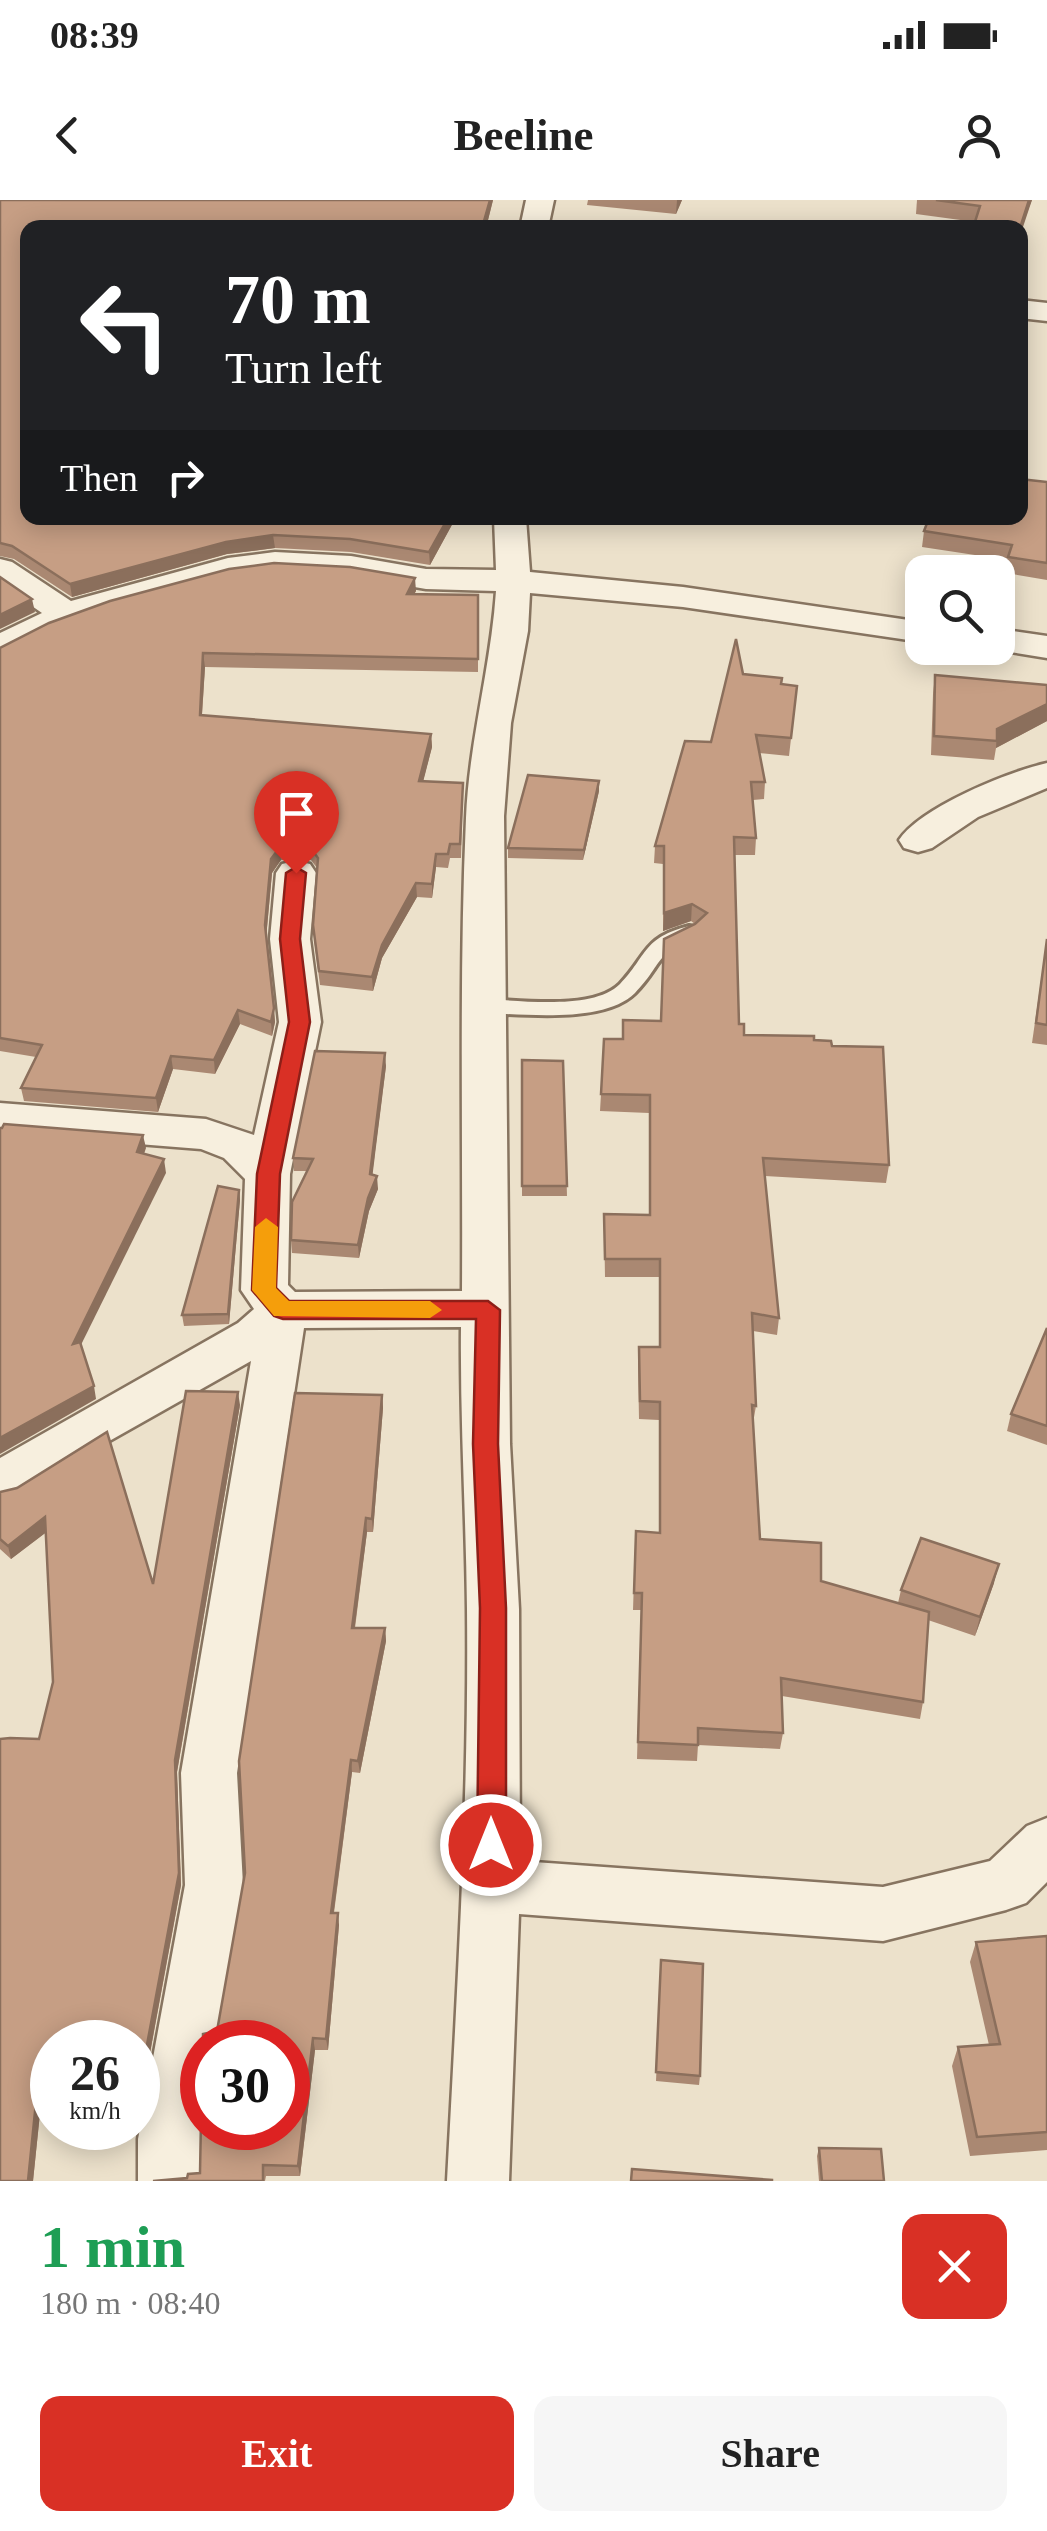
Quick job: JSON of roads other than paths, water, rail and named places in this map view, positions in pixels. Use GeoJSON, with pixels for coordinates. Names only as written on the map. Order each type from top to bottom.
{"type":"FeatureCollection","features":[{"type":"Feature","properties":{"kind":"street"},"geometry":{"type":"LineString","coordinates":[[478,2181],[491,1884],[493,1608],[485,1444],[485,816],[493,723],[511,631],[514,581],[510,525]]}},
{"type":"Feature","properties":{"kind":"street"},"geometry":{"type":"LineString","coordinates":[[0,648],[67,614],[176,581],[274,562],[351,566],[426,579],[514,581],[683,597],[905,630]]}},
{"type":"Feature","properties":{"kind":"street"},"geometry":{"type":"LineString","coordinates":[[0,569],[67,614]]}},
{"type":"Feature","properties":{"kind":"street"},"geometry":{"type":"LineString","coordinates":[[1015,642],[1047,647]]}},
{"type":"Feature","properties":{"kind":"street"},"geometry":{"type":"LineString","coordinates":[[918,840],[965,810],[1047,774]]}},
{"type":"Feature","properties":{"kind":"street"},"geometry":{"type":"LineString","coordinates":[[283,1310],[264,1290],[268,1174],[300,1022],[290,939],[296,873]]}},
{"type":"Feature","properties":{"kind":"street"},"geometry":{"type":"LineString","coordinates":[[0,1118],[206,1134],[240,1147],[268,1174]]}},
{"type":"Feature","properties":{"kind":"street"},"geometry":{"type":"LineString","coordinates":[[0,1484],[48,1452],[255,1336],[283,1310],[488,1310]]}},
{"type":"Feature","properties":{"kind":"street"},"geometry":{"type":"LineString","coordinates":[[169,2181],[170,2139],[214,1885],[208,1773],[283,1310]]}},
{"type":"Feature","properties":{"kind":"street"},"geometry":{"type":"LineString","coordinates":[[491,1884],[884,1914],[1006,1884],[1047,1844]]}},
{"type":"Feature","properties":{"kind":"lane"},"geometry":{"type":"LineString","coordinates":[[484,1006],[598,1006],[626,991],[645,956],[664,942],[692,931]]}}]}
